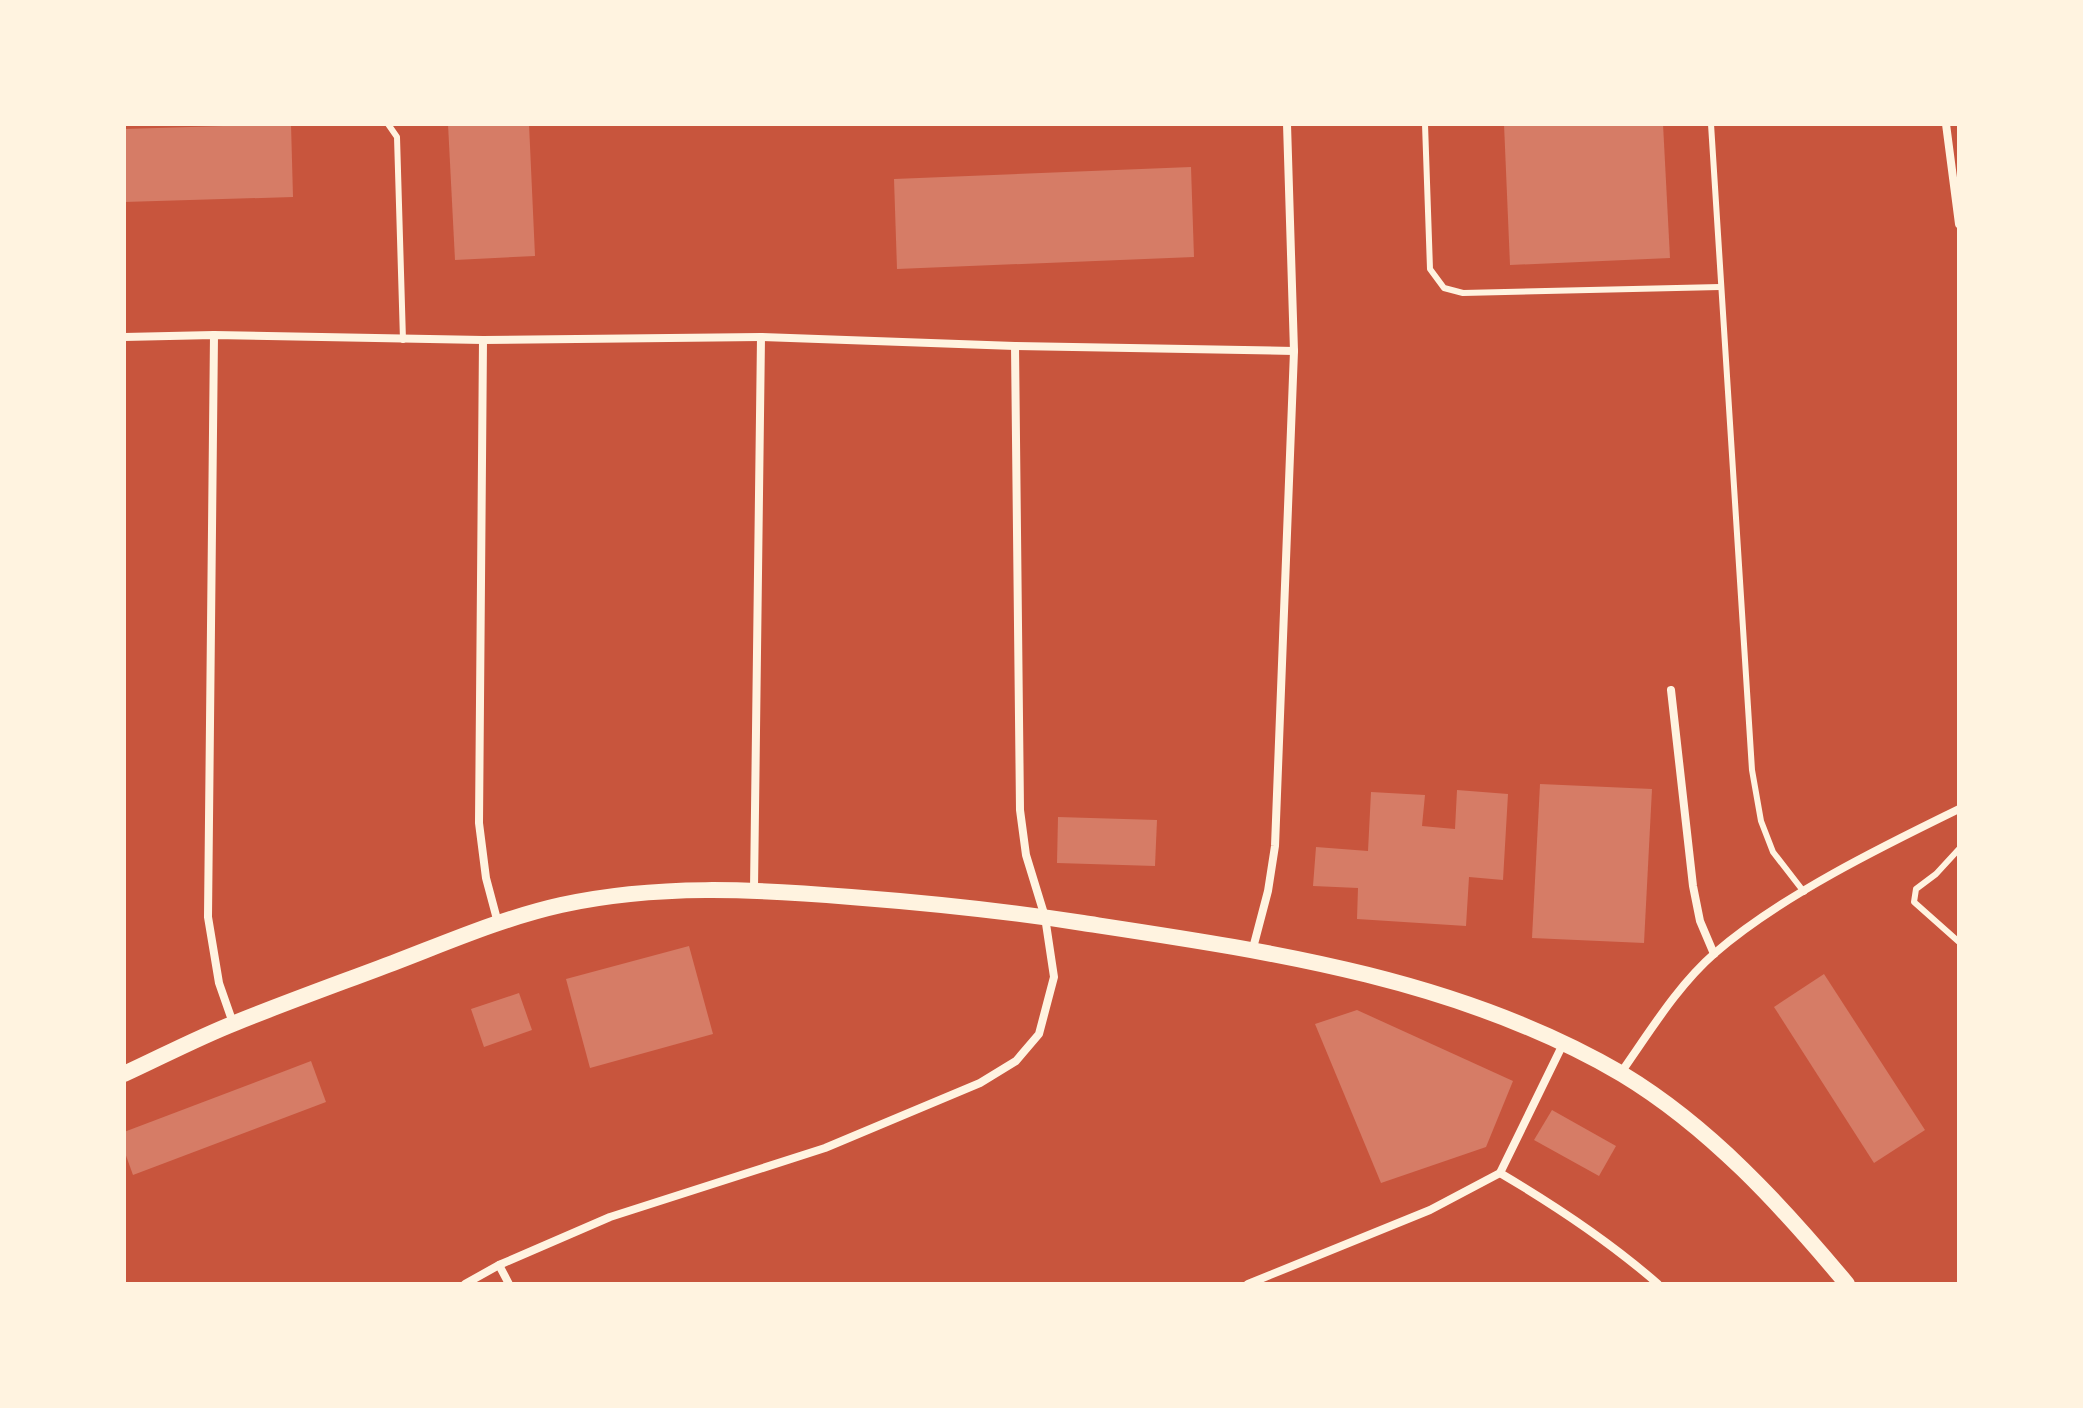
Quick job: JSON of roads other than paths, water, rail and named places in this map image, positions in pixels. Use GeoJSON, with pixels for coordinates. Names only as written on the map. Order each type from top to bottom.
{"type":"FeatureCollection","features":[{"type":"Feature","properties":{"kind":"main road"},"geometry":{"type":"LineString","coordinates":[[124,1074],[233,1024],[498,923],[561,905],[684,890],[754,889],[965,906],[1253,948],[1392,981],[1489,1012],[1563,1044],[1665,1102],[1720,1148],[1803,1231],[1847,1284]]}},
{"type":"Feature","properties":{"kind":"street"},"geometry":{"type":"LineString","coordinates":[[1253,948],[1268,891],[1275,846],[1294,351],[1287,124]]}},
{"type":"Feature","properties":{"kind":"street"},"geometry":{"type":"LineString","coordinates":[[1946,124],[1959,224]]}},
{"type":"Feature","properties":{"kind":"street"},"geometry":{"type":"LineString","coordinates":[[214,335],[208,917],[219,983],[233,1024]]}},
{"type":"Feature","properties":{"kind":"street"},"geometry":{"type":"LineString","coordinates":[[124,337],[214,335],[483,340],[761,337],[1294,351]]}},
{"type":"Feature","properties":{"kind":"street"},"geometry":{"type":"LineString","coordinates":[[754,889],[761,337]]}},
{"type":"Feature","properties":{"kind":"street"},"geometry":{"type":"LineString","coordinates":[[483,340],[479,823],[486,878],[498,923]]}},
{"type":"Feature","properties":{"kind":"street"},"geometry":{"type":"LineString","coordinates":[[465,1284],[499,1265],[610,1217],[825,1148],[980,1083],[1016,1061],[1039,1034],[1054,977],[1045,917],[1026,855],[1020,810],[1015,346]]}},
{"type":"Feature","properties":{"kind":"street"},"geometry":{"type":"LineString","coordinates":[[1671,690],[1693,886],[1700,921],[1714,954]]}},
{"type":"Feature","properties":{"kind":"street"},"geometry":{"type":"LineString","coordinates":[[1620,1074],[1671,1002],[1714,954],[1756,921],[1896,840],[1959,809]]}},
{"type":"Feature","properties":{"kind":"street"},"geometry":{"type":"LineString","coordinates":[[1248,1284],[1430,1210],[1500,1173],[1563,1044]]}},
{"type":"Feature","properties":{"kind":"street"},"geometry":{"type":"LineString","coordinates":[[1500,1173],[1568,1213],[1658,1284]]}},
{"type":"Feature","properties":{"kind":"street"},"geometry":{"type":"LineString","coordinates":[[499,1265],[509,1284]]}},
{"type":"Feature","properties":{"kind":"lane"},"geometry":{"type":"LineString","coordinates":[[388,124],[397,137],[403,340]]}},
{"type":"Feature","properties":{"kind":"lane"},"geometry":{"type":"LineString","coordinates":[[1425,124],[1430,269],[1444,288],[1463,293],[1720,287]]}},
{"type":"Feature","properties":{"kind":"lane"},"geometry":{"type":"LineString","coordinates":[[1711,124],[1752,770],[1761,821],[1773,852],[1804,892]]}},
{"type":"Feature","properties":{"kind":"lane"},"geometry":{"type":"LineString","coordinates":[[1959,849],[1936,874],[1916,889],[1914,902],[1959,942]]}}]}
